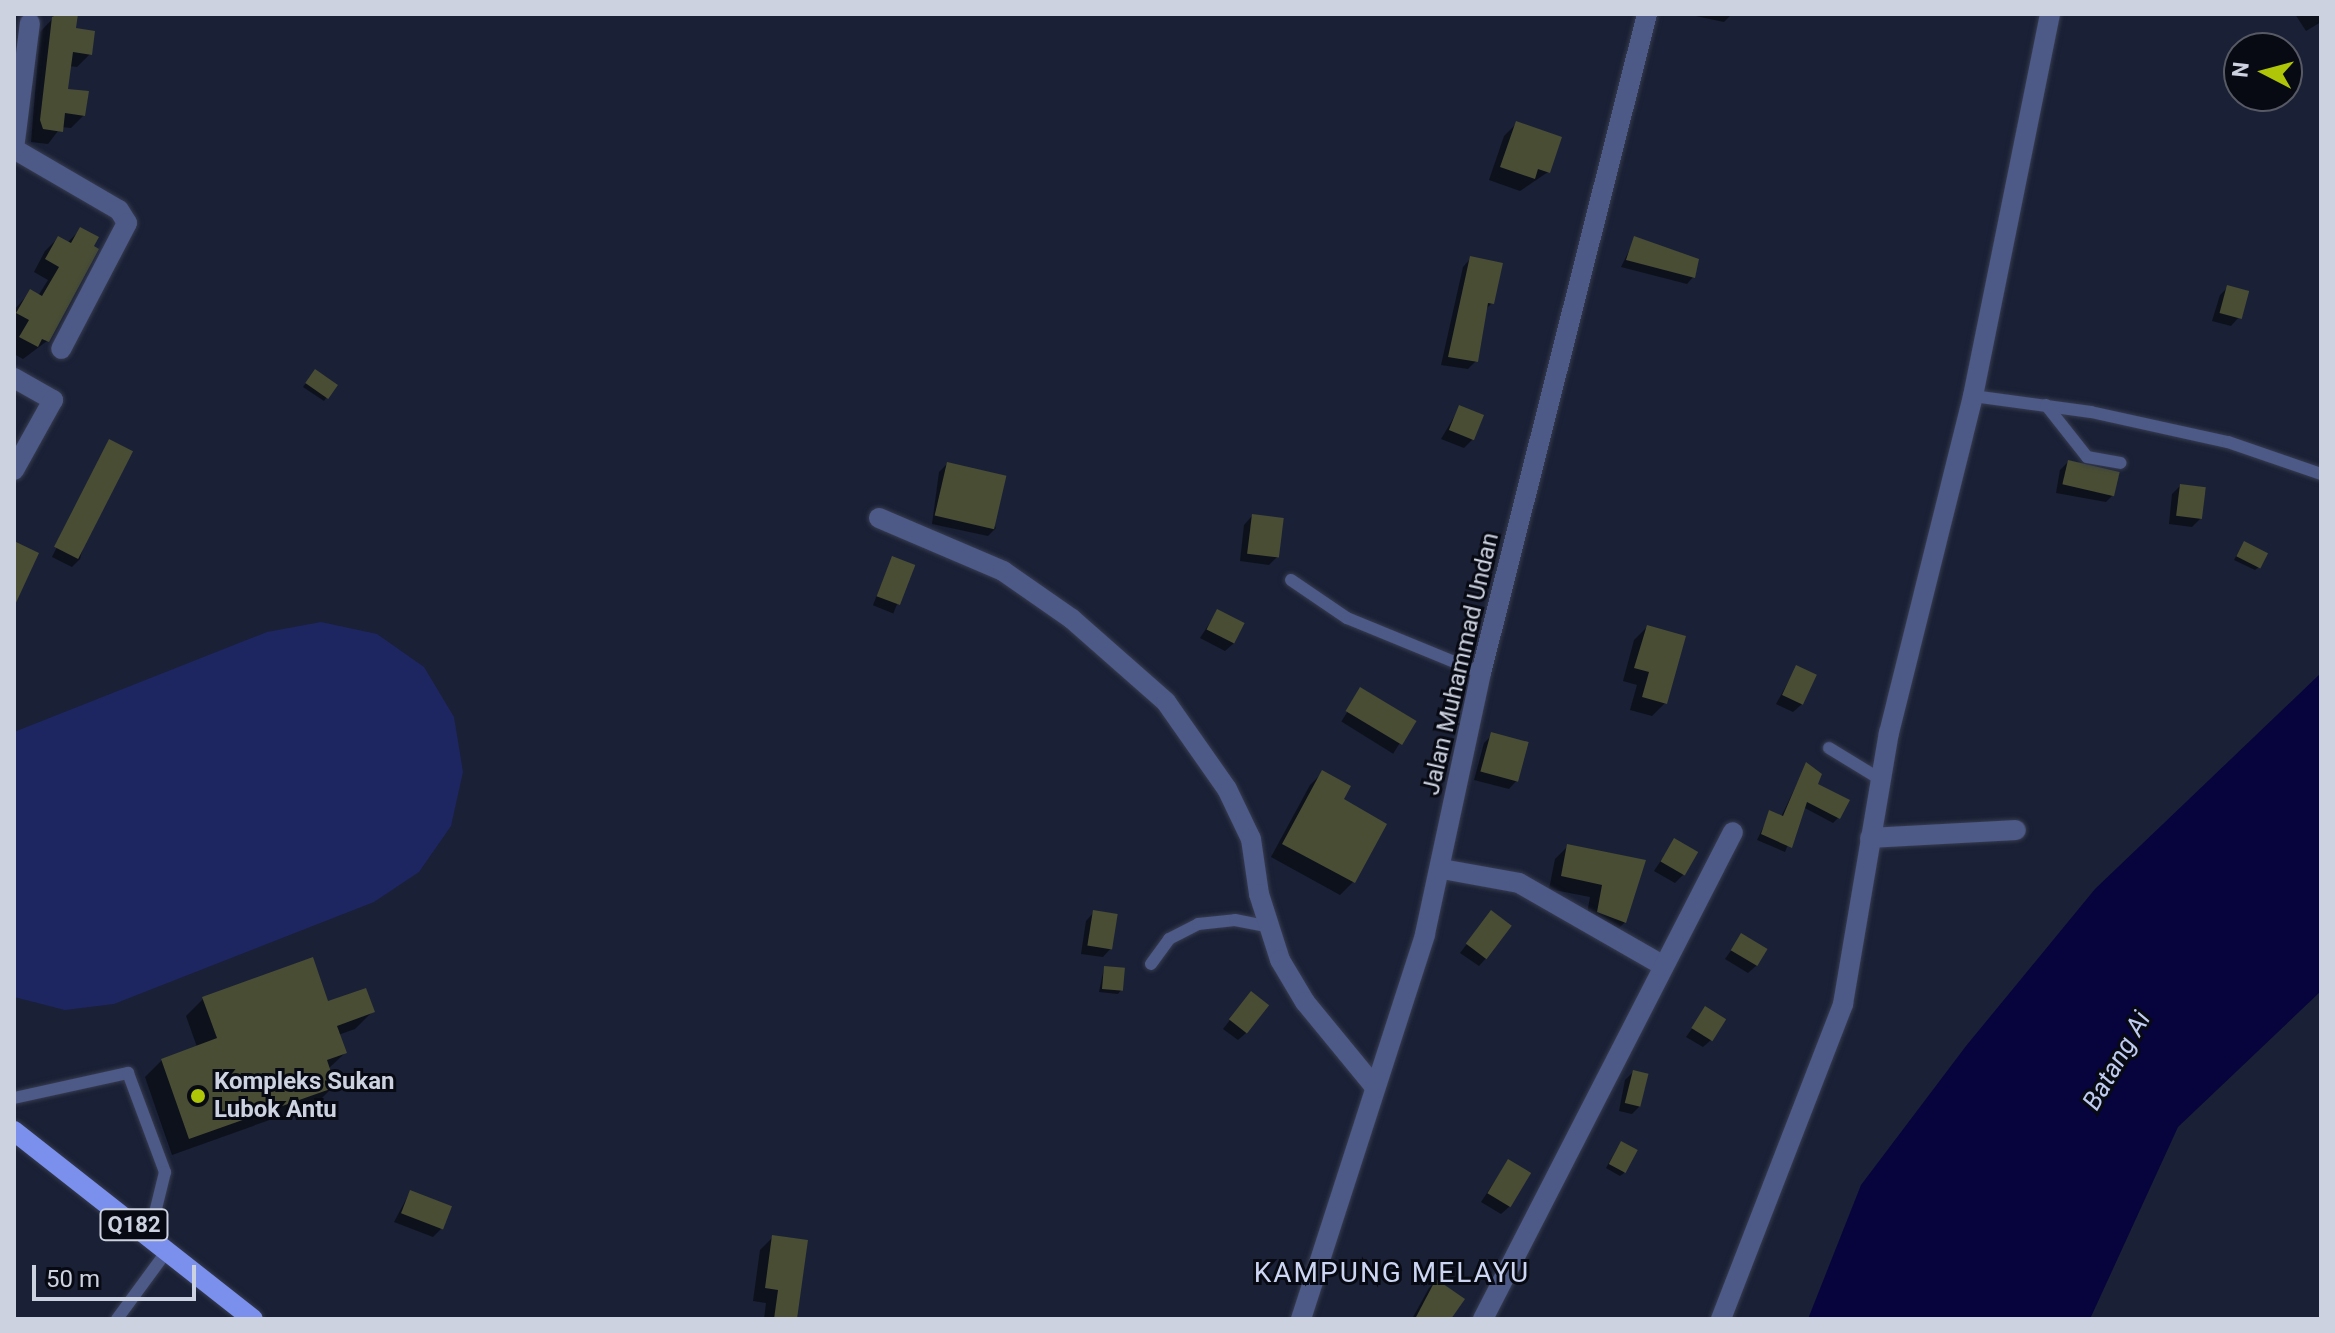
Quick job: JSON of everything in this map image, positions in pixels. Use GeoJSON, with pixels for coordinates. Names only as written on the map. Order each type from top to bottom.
{"type":"FeatureCollection","features":[{"type":"Feature","properties":{"kind":"main road","name":"Q182"},"geometry":{"type":"LineString","coordinates":[[14,1131],[167,1251],[230,1312],[253,1319]]}},
{"type":"Feature","properties":{"kind":"street","name":"Jalan Muhammad Undan"},"geometry":{"type":"LineString","coordinates":[[1301,1319],[1374,1086],[1405,1000],[1442,869],[1481,673],[1647,14]]}},
{"type":"Feature","properties":{"kind":"street"},"geometry":{"type":"LineString","coordinates":[[1721,1319],[1843,1004],[1880,779],[1973,396],[2050,14]]}},
{"type":"Feature","properties":{"kind":"street"},"geometry":{"type":"LineString","coordinates":[[30,23],[14,149],[126,218],[125,233],[61,349]]}},
{"type":"Feature","properties":{"kind":"street"},"geometry":{"type":"LineString","coordinates":[[14,378],[53,400],[14,470]]}},
{"type":"Feature","properties":{"kind":"street"},"geometry":{"type":"LineString","coordinates":[[879,518],[1003,571],[1072,619],[1166,702],[1227,789],[1251,839],[1267,926],[1280,960],[1305,1002],[1374,1086]]}},
{"type":"Feature","properties":{"kind":"street"},"geometry":{"type":"LineString","coordinates":[[1870,838],[2016,830]]}},
{"type":"Feature","properties":{"kind":"street"},"geometry":{"type":"LineString","coordinates":[[1483,1319],[1733,832]]}},
{"type":"Feature","properties":{"kind":"street"},"geometry":{"type":"LineString","coordinates":[[1442,869],[1519,883],[1664,966]]}},
{"type":"Feature","properties":{"kind":"lane"},"geometry":{"type":"LineString","coordinates":[[1973,396],[2046,405],[2228,442],[2321,474]]}},
{"type":"Feature","properties":{"kind":"lane"},"geometry":{"type":"LineString","coordinates":[[2046,405],[2087,457],[2120,463]]}},
{"type":"Feature","properties":{"kind":"lane"},"geometry":{"type":"LineString","coordinates":[[1291,580],[1347,618],[1481,673]]}},
{"type":"Feature","properties":{"kind":"lane"},"geometry":{"type":"LineString","coordinates":[[1829,748],[1880,779]]}},
{"type":"Feature","properties":{"kind":"lane"},"geometry":{"type":"LineString","coordinates":[[1151,964],[1169,939],[1198,924],[1235,920],[1267,926]]}},
{"type":"Feature","properties":{"kind":"lane"},"geometry":{"type":"LineString","coordinates":[[14,1098],[128,1073],[165,1172],[149,1237]]}},
{"type":"Feature","properties":{"kind":"lane"},"geometry":{"type":"LineString","coordinates":[[117,1319],[167,1251]]}},
{"type":"Feature","properties":{"kind":"shaded area"},"geometry":{"type":"Polygon","coordinates":[[[321,622],[377,634],[424,667],[454,717],[463,772],[451,826],[419,872],[374,902],[114,1004],[65,1010],[14,997],[14,732],[267,632],[321,622]]]}},
{"type":"Feature","properties":{"kind":"water","name":"Batang Ai"},"geometry":{"type":"Polygon","coordinates":[[[2321,673],[2321,991],[2178,1127],[2090,1319],[1808,1319],[1861,1185],[1966,1046],[2095,889],[2321,673]]]}},
{"type":"Feature","properties":{"kind":"building"},"geometry":{"type":"Polygon","coordinates":[[[78,14],[76,28],[95,31],[92,55],[73,52],[68,89],[89,91],[85,116],[65,113],[63,132],[43,129],[40,120],[52,17],[78,14]]]}},
{"type":"Feature","properties":{"kind":"building"},"geometry":{"type":"Polygon","coordinates":[[[1516,121],[1562,137],[1550,173],[1538,169],[1535,179],[1500,167],[1516,121]]]}},
{"type":"Feature","properties":{"kind":"building"},"geometry":{"type":"Polygon","coordinates":[[[80,227],[99,237],[94,246],[99,249],[49,342],[42,339],[38,347],[19,337],[29,320],[16,313],[30,289],[42,296],[59,267],[45,259],[58,236],[71,243],[80,227]]]}},
{"type":"Feature","properties":{"kind":"building"},"geometry":{"type":"Polygon","coordinates":[[[1634,236],[1699,259],[1695,278],[1626,260],[1634,236]]]}},
{"type":"Feature","properties":{"kind":"building"},"geometry":{"type":"Polygon","coordinates":[[[1470,256],[1503,263],[1494,304],[1488,303],[1478,362],[1448,357],[1470,256]]]}},
{"type":"Feature","properties":{"kind":"building"},"geometry":{"type":"Polygon","coordinates":[[[2227,285],[2249,291],[2242,319],[2219,313],[2227,285]]]}},
{"type":"Feature","properties":{"kind":"building"},"geometry":{"type":"Polygon","coordinates":[[[315,369],[338,385],[328,399],[305,383],[315,369]]]}},
{"type":"Feature","properties":{"kind":"building"},"geometry":{"type":"Polygon","coordinates":[[[1459,405],[1484,415],[1474,440],[1449,430],[1459,405]]]}},
{"type":"Feature","properties":{"kind":"building"},"geometry":{"type":"Polygon","coordinates":[[[109,439],[133,451],[78,559],[54,547],[109,439]]]}},
{"type":"Feature","properties":{"kind":"building"},"geometry":{"type":"Polygon","coordinates":[[[2068,460],[2120,472],[2114,496],[2062,484],[2068,460]]]}},
{"type":"Feature","properties":{"kind":"building"},"geometry":{"type":"Polygon","coordinates":[[[947,462],[1006,476],[994,529],[935,516],[947,462]]]}},
{"type":"Feature","properties":{"kind":"building"},"geometry":{"type":"Polygon","coordinates":[[[2180,484],[2206,487],[2202,519],[2176,516],[2180,484]]]}},
{"type":"Feature","properties":{"kind":"building"},"geometry":{"type":"Polygon","coordinates":[[[1252,514],[1284,518],[1279,558],[1247,554],[1252,514]]]}},
{"type":"Feature","properties":{"kind":"building"},"geometry":{"type":"Polygon","coordinates":[[[14,541],[39,553],[14,607],[14,541]]]}},
{"type":"Feature","properties":{"kind":"building"},"geometry":{"type":"Polygon","coordinates":[[[2244,541],[2268,553],[2260,568],[2236,556],[2244,541]]]}},
{"type":"Feature","properties":{"kind":"building"},"geometry":{"type":"Polygon","coordinates":[[[892,556],[915,565],[900,605],[877,596],[892,556]]]}},
{"type":"Feature","properties":{"kind":"building"},"geometry":{"type":"Polygon","coordinates":[[[1217,609],[1245,623],[1234,644],[1207,629],[1217,609]]]}},
{"type":"Feature","properties":{"kind":"building"},"geometry":{"type":"Polygon","coordinates":[[[1647,625],[1686,636],[1667,704],[1642,697],[1649,672],[1634,668],[1647,625]]]}},
{"type":"Feature","properties":{"kind":"building"},"geometry":{"type":"Polygon","coordinates":[[[1796,665],[1817,675],[1803,705],[1782,695],[1796,665]]]}},
{"type":"Feature","properties":{"kind":"building"},"geometry":{"type":"Polygon","coordinates":[[[1360,687],[1417,721],[1402,745],[1346,711],[1360,687]]]}},
{"type":"Feature","properties":{"kind":"building"},"geometry":{"type":"Polygon","coordinates":[[[1491,732],[1529,742],[1518,782],[1480,772],[1491,732]]]}},
{"type":"Feature","properties":{"kind":"building"},"geometry":{"type":"Polygon","coordinates":[[[1806,762],[1822,774],[1818,784],[1850,800],[1840,819],[1807,802],[1792,848],[1761,834],[1769,810],[1783,816],[1806,762]]]}},
{"type":"Feature","properties":{"kind":"building"},"geometry":{"type":"Polygon","coordinates":[[[1322,770],[1351,786],[1344,799],[1387,824],[1355,883],[1282,844],[1322,770]]]}},
{"type":"Feature","properties":{"kind":"building"},"geometry":{"type":"Polygon","coordinates":[[[1674,838],[1698,852],[1685,875],[1660,861],[1674,838]]]}},
{"type":"Feature","properties":{"kind":"building"},"geometry":{"type":"Polygon","coordinates":[[[1567,844],[1646,860],[1626,923],[1597,912],[1602,885],[1561,876],[1567,844]]]}},
{"type":"Feature","properties":{"kind":"building"},"geometry":{"type":"Polygon","coordinates":[[[1093,910],[1118,914],[1112,949],[1087,946],[1093,910]]]}},
{"type":"Feature","properties":{"kind":"building"},"geometry":{"type":"Polygon","coordinates":[[[1491,910],[1512,926],[1486,959],[1466,944],[1491,910]]]}},
{"type":"Feature","properties":{"kind":"building"},"geometry":{"type":"Polygon","coordinates":[[[1741,933],[1768,949],[1757,966],[1731,950],[1741,933]]]}},
{"type":"Feature","properties":{"kind":"building"},"geometry":{"type":"Polygon","coordinates":[[[313,957],[328,1001],[366,988],[375,1012],[337,1026],[347,1053],[327,1060],[336,1087],[189,1139],[161,1059],[217,1038],[202,997],[313,957]]]}},
{"type":"Feature","properties":{"kind":"building"},"geometry":{"type":"Polygon","coordinates":[[[1104,966],[1125,968],[1123,991],[1102,989],[1104,966]]]}},
{"type":"Feature","properties":{"kind":"building"},"geometry":{"type":"Polygon","coordinates":[[[1251,991],[1269,1005],[1247,1034],[1229,1019],[1251,991]]]}},
{"type":"Feature","properties":{"kind":"building"},"geometry":{"type":"Polygon","coordinates":[[[1705,1006],[1726,1019],[1712,1041],[1691,1028],[1705,1006]]]}},
{"type":"Feature","properties":{"kind":"building"},"geometry":{"type":"Polygon","coordinates":[[[1633,1070],[1649,1074],[1640,1107],[1625,1103],[1633,1070]]]}},
{"type":"Feature","properties":{"kind":"building"},"geometry":{"type":"Polygon","coordinates":[[[1621,1141],[1638,1150],[1626,1173],[1609,1164],[1621,1141]]]}},
{"type":"Feature","properties":{"kind":"building"},"geometry":{"type":"Polygon","coordinates":[[[1508,1159],[1531,1173],[1511,1207],[1487,1193],[1508,1159]]]}},
{"type":"Feature","properties":{"kind":"building"},"geometry":{"type":"Polygon","coordinates":[[[410,1190],[452,1206],[443,1229],[401,1213],[410,1190]]]}},
{"type":"Feature","properties":{"kind":"building"},"geometry":{"type":"Polygon","coordinates":[[[772,1235],[808,1240],[797,1319],[774,1319],[778,1290],[765,1288],[772,1235]]]}},
{"type":"Feature","properties":{"kind":"building"},"geometry":{"type":"Polygon","coordinates":[[[1436,1279],[1465,1299],[1451,1319],[1415,1319],[1436,1279]]]}},
{"type":"Feature","properties":{"kind":"place","name":"Kompleks Sukan Lubok Antu"},"geometry":{"type":"Point","coordinates":[198,1096]}},
{"type":"Feature","properties":{"kind":"district","name":"KAMPUNG MELAYU"},"geometry":{"type":"Point","coordinates":[1392,1273]}}]}
